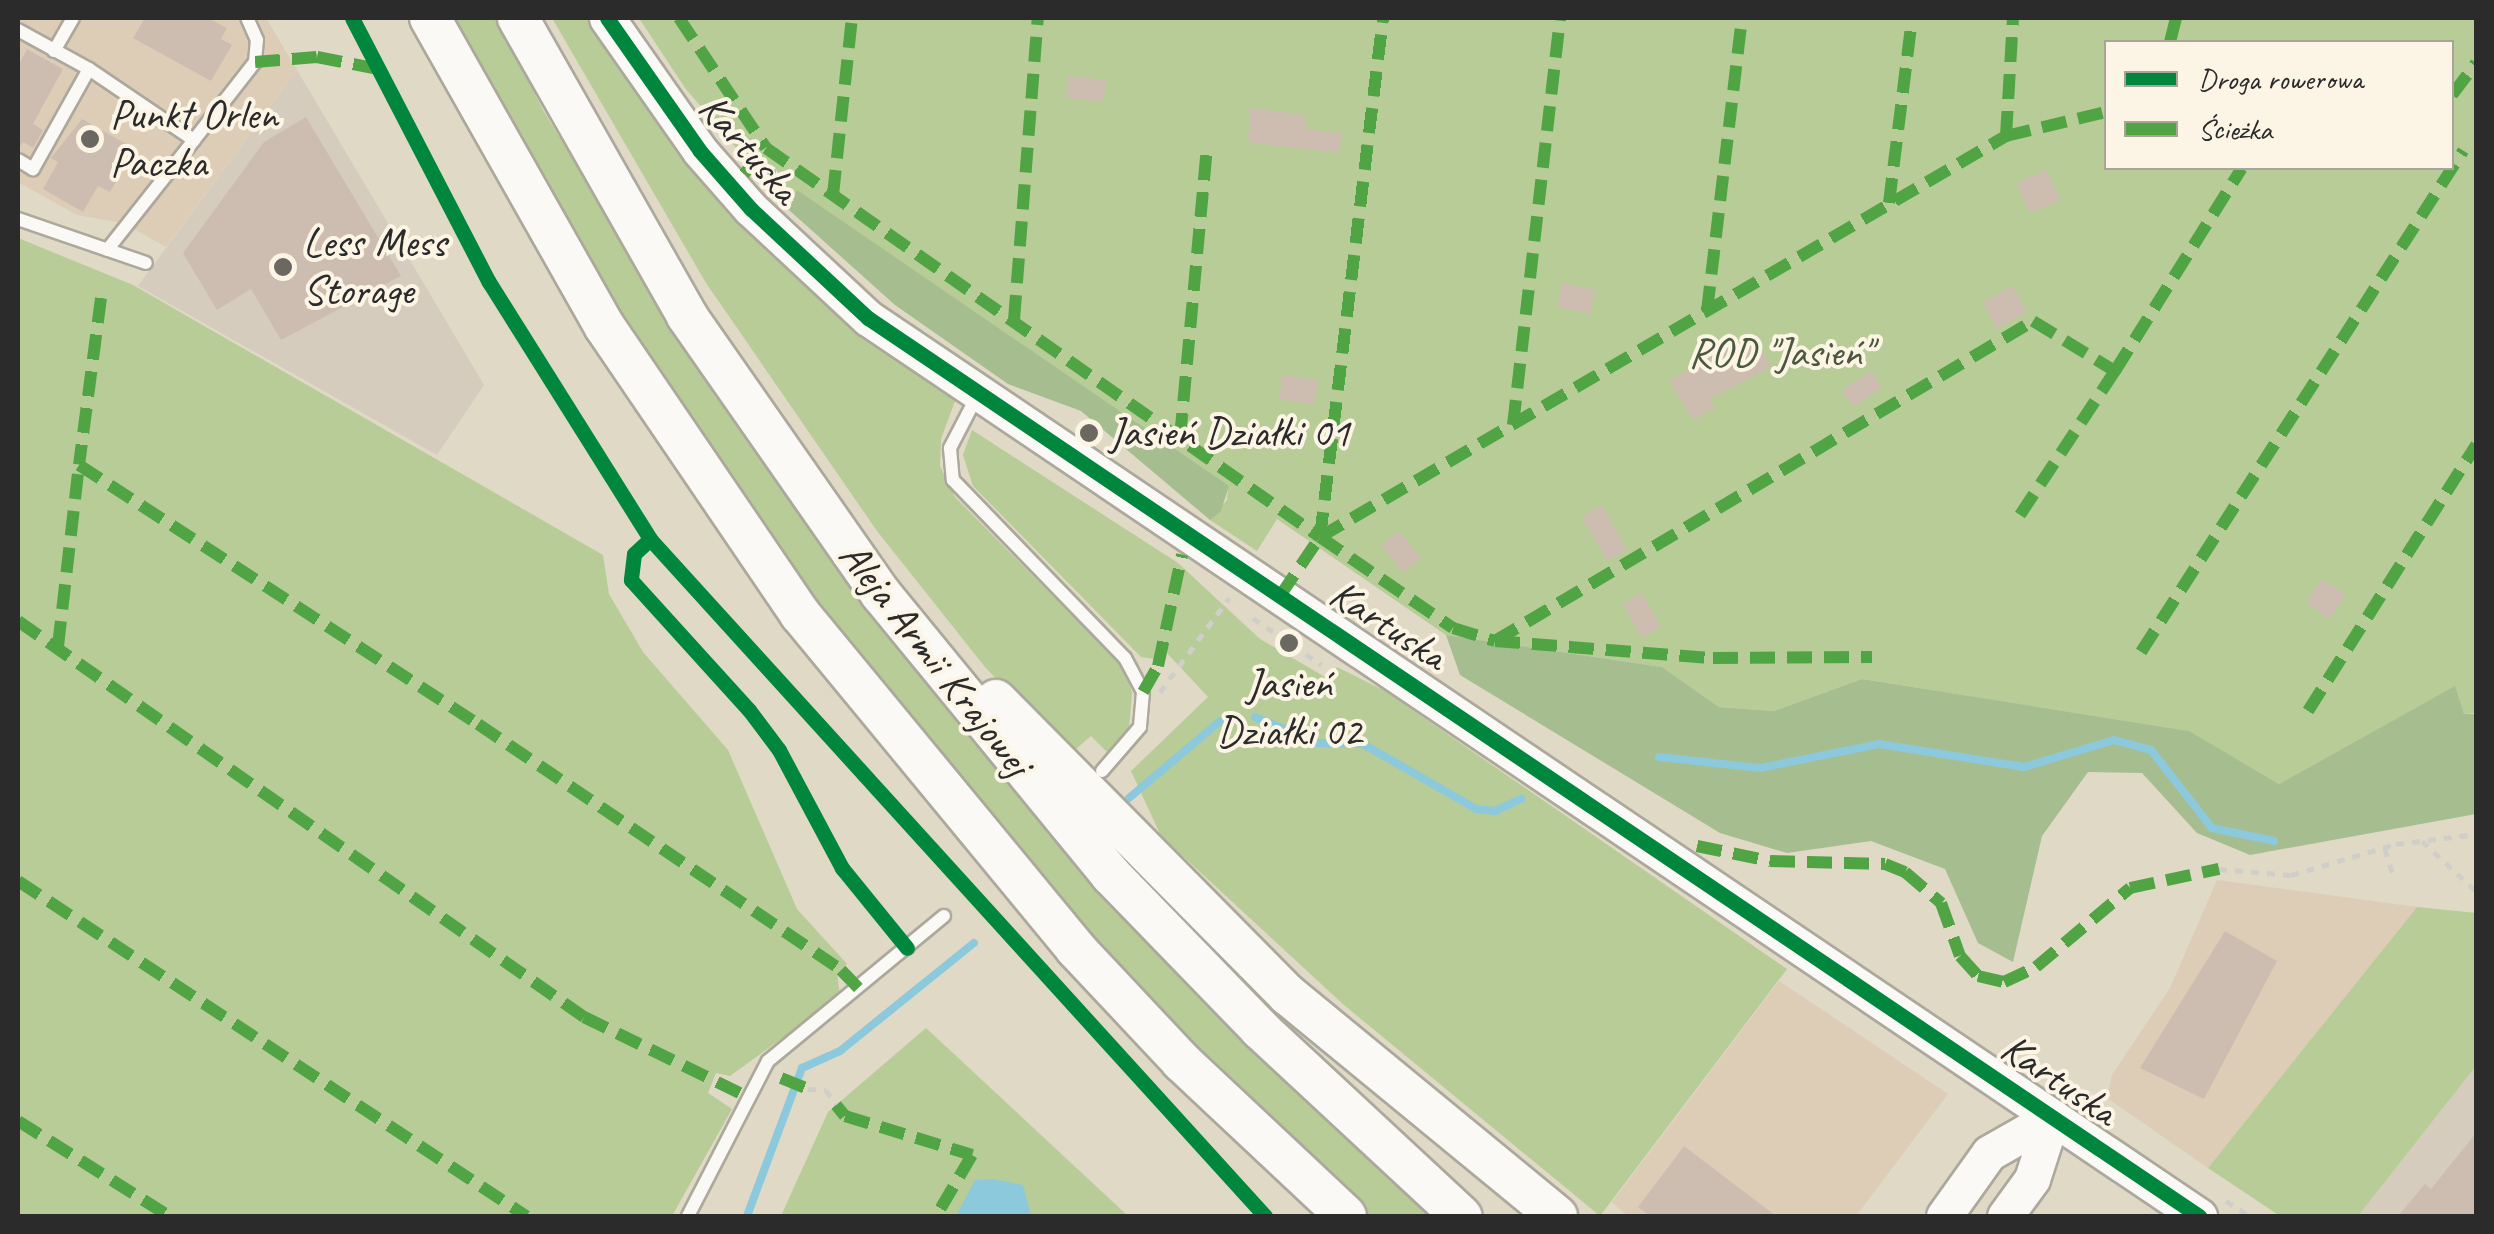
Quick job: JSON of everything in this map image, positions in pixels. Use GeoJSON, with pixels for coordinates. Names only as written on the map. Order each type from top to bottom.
{"type":"FeatureCollection","features":[{"type":"Feature","properties":{"kind":"main road"},"geometry":{"type":"LineString","coordinates":[[404,18],[481,116]]}},
{"type":"Feature","properties":{"kind":"main road","name":"Aleja Armii Krajowej"},"geometry":{"type":"LineString","coordinates":[[430,18],[481,116],[673,434],[893,734],[1130,1008],[1346,1216]]}},
{"type":"Feature","properties":{"kind":"main road","name":"Aleja Armii Krajowej"},"geometry":{"type":"LineString","coordinates":[[518,18],[678,300],[787,466],[970,708],[1111,874],[1260,1030],[1461,1216]]}},
{"type":"Feature","properties":{"kind":"main road"},"geometry":{"type":"LineString","coordinates":[[787,466],[1022,729],[1261,969],[1557,1216]]}},
{"type":"Feature","properties":{"kind":"street","name":"Kartuska"},"geometry":{"type":"LineString","coordinates":[[607,18],[700,151],[751,209],[868,318],[977,396],[2200,1216]]}},
{"type":"Feature","properties":{"kind":"street","name":"Kartuska"},"geometry":{"type":"LineString","coordinates":[[1944,1216],[1989,1153],[2052,1117]]}},
{"type":"Feature","properties":{"kind":"street","name":"Kartuska"},"geometry":{"type":"LineString","coordinates":[[2005,1216],[2032,1179],[2052,1117]]}},
{"type":"Feature","properties":{"kind":"lane"},"geometry":{"type":"LineString","coordinates":[[54,50],[73,18]]}},
{"type":"Feature","properties":{"kind":"lane"},"geometry":{"type":"LineString","coordinates":[[107,250],[255,62],[257,40],[248,18]]}},
{"type":"Feature","properties":{"kind":"lane"},"geometry":{"type":"LineString","coordinates":[[18,30],[88,70],[194,140]]}},
{"type":"Feature","properties":{"kind":"lane"},"geometry":{"type":"LineString","coordinates":[[18,160],[33,168],[88,70]]}},
{"type":"Feature","properties":{"kind":"lane"},"geometry":{"type":"LineString","coordinates":[[18,219],[146,264]]}},
{"type":"Feature","properties":{"kind":"lane"},"geometry":{"type":"LineString","coordinates":[[977,396],[950,448],[953,480],[1125,658],[1144,692],[1140,727],[1102,772]]}},
{"type":"Feature","properties":{"kind":"lane"},"geometry":{"type":"LineString","coordinates":[[688,1216],[768,1061],[944,916]]}},
{"type":"Feature","properties":{"kind":"path"},"geometry":{"type":"LineString","coordinates":[[1183,664],[1226,603]]}},
{"type":"Feature","properties":{"kind":"path"},"geometry":{"type":"LineString","coordinates":[[2219,869],[2290,875],[2385,848],[2476,834]]}},
{"type":"Feature","properties":{"kind":"path"},"geometry":{"type":"LineString","coordinates":[[2422,840],[2476,892]]}},
{"type":"Feature","properties":{"kind":"path"},"geometry":{"type":"LineString","coordinates":[[2385,848],[2393,876]]}},
{"type":"Feature","properties":{"kind":"path"},"geometry":{"type":"LineString","coordinates":[[808,1088],[826,1090],[836,1105]]}},
{"type":"Feature","properties":{"kind":"shaded area"},"geometry":{"type":"Polygon","coordinates":[[[18,18],[266,18],[297,70],[166,247],[123,223],[77,215],[18,182],[18,18]]]}},
{"type":"Feature","properties":{"kind":"shaded area","name":"Less Mess Storage"},"geometry":{"type":"Polygon","coordinates":[[[297,70],[484,385],[437,455],[138,286],[297,70]]]}},
{"type":"Feature","properties":{"kind":"shaded area"},"geometry":{"type":"Polygon","coordinates":[[[2217,880],[2417,907],[2208,1168],[2107,1098],[2112,1075],[2170,988],[2217,880]]]}},
{"type":"Feature","properties":{"kind":"shaded area"},"geometry":{"type":"Polygon","coordinates":[[[1779,981],[1948,1094],[1856,1216],[1628,1216],[1612,1202],[1779,981]]]}},
{"type":"Feature","properties":{"kind":"shaded area"},"geometry":{"type":"Polygon","coordinates":[[[2476,1066],[2476,1216],[2358,1216],[2476,1066]]]}},
{"type":"Feature","properties":{"kind":"green space"},"geometry":{"type":"Polygon","coordinates":[[[453,18],[497,18],[543,110],[674,327],[815,530],[1433,1216],[1368,1216],[1111,963],[777,558],[642,352],[453,18]]]}},
{"type":"Feature","properties":{"kind":"green space"},"geometry":{"type":"Polygon","coordinates":[[[552,18],[590,18],[672,143],[744,224],[853,327],[955,401],[941,439],[940,466],[955,497],[1123,667],[1132,692],[1129,729],[1108,753],[1091,736],[1069,755],[985,667],[877,531],[706,283],[552,18]]]}},
{"type":"Feature","properties":{"kind":"green space","name":"ROD \"Jasień\""},"geometry":{"type":"Polygon","coordinates":[[[639,18],[2476,18],[2476,713],[2464,714],[2454,687],[2279,784],[2188,731],[1862,679],[1774,711],[1719,707],[1662,667],[1446,635],[1277,519],[1257,551],[1210,520],[1227,500],[1228,486],[788,199],[789,210],[685,88],[639,18]]]}},
{"type":"Feature","properties":{"kind":"green space"},"geometry":{"type":"Polygon","coordinates":[[[797,190],[1229,486],[1221,511],[1210,520],[1081,411],[1008,384],[895,305],[789,210],[797,190]]]}},
{"type":"Feature","properties":{"kind":"green space"},"geometry":{"type":"Polygon","coordinates":[[[18,238],[133,285],[603,555],[609,594],[643,652],[728,750],[797,909],[847,964],[837,973],[840,996],[730,1076],[716,1073],[708,1093],[732,1109],[672,1216],[18,1216],[18,238]]]}},
{"type":"Feature","properties":{"kind":"green space"},"geometry":{"type":"Polygon","coordinates":[[[972,430],[1178,563],[1260,639],[1330,680],[1337,667],[1385,691],[1787,969],[1600,1216],[1344,1005],[1161,836],[1131,771],[1208,697],[1167,653],[1161,660],[1141,657],[973,486],[963,455],[972,430]]]}},
{"type":"Feature","properties":{"kind":"green space"},"geometry":{"type":"Polygon","coordinates":[[[1446,635],[1662,667],[1719,707],[1774,711],[1862,679],[2189,731],[2279,784],[2455,686],[2464,714],[2476,714],[2476,814],[2250,855],[2197,833],[2142,773],[2088,772],[2042,836],[2013,962],[1978,943],[1945,869],[1871,841],[1787,853],[1720,833],[1460,675],[1446,635]]]}},
{"type":"Feature","properties":{"kind":"green space"},"geometry":{"type":"Polygon","coordinates":[[[2417,907],[2476,913],[2476,1066],[2358,1216],[2280,1216],[2208,1168],[2417,907]]]}},
{"type":"Feature","properties":{"kind":"green space"},"geometry":{"type":"Polygon","coordinates":[[[926,1028],[1128,1216],[781,1216],[828,1112],[926,1028]]]}},
{"type":"Feature","properties":{"kind":"water"},"geometry":{"type":"Polygon","coordinates":[[[975,1180],[1023,1185],[1031,1216],[956,1216],[975,1180]]]}},
{"type":"Feature","properties":{"kind":"building"},"geometry":{"type":"Polygon","coordinates":[[[145,18],[208,18],[227,28],[221,39],[232,45],[211,81],[133,38],[145,18]]]}},
{"type":"Feature","properties":{"kind":"building"},"geometry":{"type":"Polygon","coordinates":[[[27,49],[63,69],[33,124],[43,130],[33,148],[23,142],[18,150],[18,66],[27,49]]]}},
{"type":"Feature","properties":{"kind":"building"},"geometry":{"type":"Polygon","coordinates":[[[1068,76],[1106,80],[1103,102],[1066,98],[1068,76]]]}},
{"type":"Feature","properties":{"kind":"building"},"geometry":{"type":"Polygon","coordinates":[[[1250,108],[1306,115],[1306,129],[1342,133],[1339,153],[1248,142],[1250,108]]]}},
{"type":"Feature","properties":{"kind":"building"},"geometry":{"type":"Polygon","coordinates":[[[306,117],[401,276],[281,340],[251,289],[217,310],[183,253],[264,142],[306,117]]]}},
{"type":"Feature","properties":{"kind":"building"},"geometry":{"type":"Polygon","coordinates":[[[82,119],[135,149],[110,192],[98,186],[83,212],[43,189],[58,162],[51,158],[82,119]]]}},
{"type":"Feature","properties":{"kind":"building"},"geometry":{"type":"Polygon","coordinates":[[[2047,170],[2060,200],[2030,213],[2017,183],[2047,170]]]}},
{"type":"Feature","properties":{"kind":"building"},"geometry":{"type":"Polygon","coordinates":[[[1562,283],[1595,290],[1590,314],[1557,306],[1562,283]]]}},
{"type":"Feature","properties":{"kind":"building"},"geometry":{"type":"Polygon","coordinates":[[[2013,286],[2027,313],[1996,328],[1983,301],[2013,286]]]}},
{"type":"Feature","properties":{"kind":"building"},"geometry":{"type":"Polygon","coordinates":[[[1754,335],[1771,367],[1710,399],[1715,407],[1693,420],[1669,380],[1754,335]]]}},
{"type":"Feature","properties":{"kind":"building"},"geometry":{"type":"Polygon","coordinates":[[[1871,371],[1882,388],[1853,407],[1842,390],[1871,371]]]}},
{"type":"Feature","properties":{"kind":"building"},"geometry":{"type":"Polygon","coordinates":[[[1283,374],[1318,380],[1314,405],[1279,399],[1283,374]]]}},
{"type":"Feature","properties":{"kind":"building"},"geometry":{"type":"Polygon","coordinates":[[[1602,505],[1627,550],[1607,561],[1582,516],[1602,505]]]}},
{"type":"Feature","properties":{"kind":"building"},"geometry":{"type":"Polygon","coordinates":[[[1399,531],[1421,558],[1403,573],[1381,545],[1399,531]]]}},
{"type":"Feature","properties":{"kind":"building"},"geometry":{"type":"Polygon","coordinates":[[[2322,579],[2346,595],[2330,619],[2306,603],[2322,579]]]}},
{"type":"Feature","properties":{"kind":"building"},"geometry":{"type":"Polygon","coordinates":[[[1642,593],[1661,627],[1642,638],[1623,604],[1642,593]]]}},
{"type":"Feature","properties":{"kind":"building"},"geometry":{"type":"Polygon","coordinates":[[[2225,931],[2277,961],[2204,1099],[2140,1068],[2225,931]]]}},
{"type":"Feature","properties":{"kind":"building"},"geometry":{"type":"Polygon","coordinates":[[[2476,1133],[2476,1216],[2398,1216],[2425,1184],[2431,1189],[2476,1133]]]}},
{"type":"Feature","properties":{"kind":"building"},"geometry":{"type":"Polygon","coordinates":[[[1684,1146],[1776,1216],[1650,1216],[1638,1207],[1684,1146]]]}},
{"type":"Feature","properties":{"kind":"waterway"},"geometry":{"type":"LineString","coordinates":[[1255,717],[1318,743],[1363,744],[1476,809],[1495,811],[1521,799]]}},
{"type":"Feature","properties":{"kind":"waterway"},"geometry":{"type":"LineString","coordinates":[[1129,798],[1220,721]]}},
{"type":"Feature","properties":{"kind":"waterway"},"geometry":{"type":"LineString","coordinates":[[1659,757],[1760,768],[1879,744],[2024,767],[2114,740],[2151,750],[2212,828],[2274,841]]}},
{"type":"Feature","properties":{"kind":"waterway"},"geometry":{"type":"LineString","coordinates":[[747,1216],[802,1068],[840,1051],[974,943]]}},
{"type":"Feature","properties":{"kind":"marked path"},"geometry":{"type":"LineString","coordinates":[[679,18],[766,148],[1320,537],[1383,18]]}},
{"type":"Feature","properties":{"kind":"marked path"},"geometry":{"type":"LineString","coordinates":[[833,195],[852,18]]}},
{"type":"Feature","properties":{"kind":"marked path"},"geometry":{"type":"LineString","coordinates":[[1014,320],[1038,18]]}},
{"type":"Feature","properties":{"kind":"marked path"},"geometry":{"type":"LineString","coordinates":[[1513,425],[1560,18]]}},
{"type":"Feature","properties":{"kind":"marked path"},"geometry":{"type":"LineString","coordinates":[[1707,311],[1742,18]]}},
{"type":"Feature","properties":{"kind":"marked path"},"geometry":{"type":"LineString","coordinates":[[1889,203],[1912,18]]}},
{"type":"Feature","properties":{"kind":"marked path"},"geometry":{"type":"LineString","coordinates":[[2006,136],[2013,18]]}},
{"type":"Feature","properties":{"kind":"marked path"},"geometry":{"type":"LineString","coordinates":[[2170,40],[2176,18]]}},
{"type":"Feature","properties":{"kind":"marked path"},"geometry":{"type":"LineString","coordinates":[[255,62],[317,57],[379,69]]}},
{"type":"Feature","properties":{"kind":"marked path"},"geometry":{"type":"LineString","coordinates":[[2454,92],[2476,63]]}},
{"type":"Feature","properties":{"kind":"marked path"},"geometry":{"type":"LineString","coordinates":[[1280,596],[1320,537],[2006,136],[2104,112]]}},
{"type":"Feature","properties":{"kind":"marked path"},"geometry":{"type":"LineString","coordinates":[[744,174],[766,148]]}},
{"type":"Feature","properties":{"kind":"marked path"},"geometry":{"type":"LineString","coordinates":[[1180,438],[1207,148]]}},
{"type":"Feature","properties":{"kind":"marked path"},"geometry":{"type":"LineString","coordinates":[[2454,165],[2463,151]]}},
{"type":"Feature","properties":{"kind":"marked path"},"geometry":{"type":"LineString","coordinates":[[1320,537],[1453,628],[1495,641],[2033,321],[2115,371],[2241,170]]}},
{"type":"Feature","properties":{"kind":"marked path"},"geometry":{"type":"LineString","coordinates":[[2141,652],[2451,170]]}},
{"type":"Feature","properties":{"kind":"marked path"},"geometry":{"type":"LineString","coordinates":[[101,298],[79,465],[478,724],[841,970],[860,990]]}},
{"type":"Feature","properties":{"kind":"marked path"},"geometry":{"type":"LineString","coordinates":[[2020,515],[2115,371]]}},
{"type":"Feature","properties":{"kind":"marked path"},"geometry":{"type":"LineString","coordinates":[[2308,711],[2476,445]]}},
{"type":"Feature","properties":{"kind":"marked path"},"geometry":{"type":"LineString","coordinates":[[58,646],[79,465]]}},
{"type":"Feature","properties":{"kind":"marked path"},"geometry":{"type":"LineString","coordinates":[[1143,692],[1158,666],[1182,555]]}},
{"type":"Feature","properties":{"kind":"marked path"},"geometry":{"type":"LineString","coordinates":[[18,621],[584,1017],[748,1097]]}},
{"type":"Feature","properties":{"kind":"marked path"},"geometry":{"type":"LineString","coordinates":[[1495,641],[1713,658],[1872,657]]}},
{"type":"Feature","properties":{"kind":"marked path"},"geometry":{"type":"LineString","coordinates":[[1697,846],[1770,861],[1885,864],[1905,872],[1941,903],[1960,956],[1978,976],[2004,982],[2036,967],[2130,888],[2219,869]]}},
{"type":"Feature","properties":{"kind":"marked path"},"geometry":{"type":"LineString","coordinates":[[18,881],[526,1216]]}},
{"type":"Feature","properties":{"kind":"marked path"},"geometry":{"type":"LineString","coordinates":[[781,1078],[808,1089]]}},
{"type":"Feature","properties":{"kind":"marked path"},"geometry":{"type":"LineString","coordinates":[[836,1105],[845,1116],[972,1155],[936,1216]]}},
{"type":"Feature","properties":{"kind":"marked path"},"geometry":{"type":"LineString","coordinates":[[18,1121],[169,1216]]}},
{"type":"Feature","properties":{"kind":"cycle path"},"geometry":{"type":"LineString","coordinates":[[352,18],[489,282],[650,539],[1265,1216]]}},
{"type":"Feature","properties":{"kind":"cycle path"},"geometry":{"type":"LineString","coordinates":[[607,18],[700,151],[751,209],[868,318],[2199,1216]]}},
{"type":"Feature","properties":{"kind":"cycle path"},"geometry":{"type":"LineString","coordinates":[[650,539],[634,554],[631,580],[749,710],[779,750],[842,868],[907,948]]}},
{"type":"Feature","properties":{"kind":"place","name":"Punkt Orlen Paczka"},"geometry":{"type":"Point","coordinates":[90,139]}},
{"type":"Feature","properties":{"kind":"place","name":"Less Mess Storage"},"geometry":{"type":"Point","coordinates":[283,267]}},
{"type":"Feature","properties":{"kind":"place","name":"Jasień Działki 01"},"geometry":{"type":"Point","coordinates":[1089,433]}},
{"type":"Feature","properties":{"kind":"place","name":"Jasień Działki 02"},"geometry":{"type":"Point","coordinates":[1289,643]}}]}
